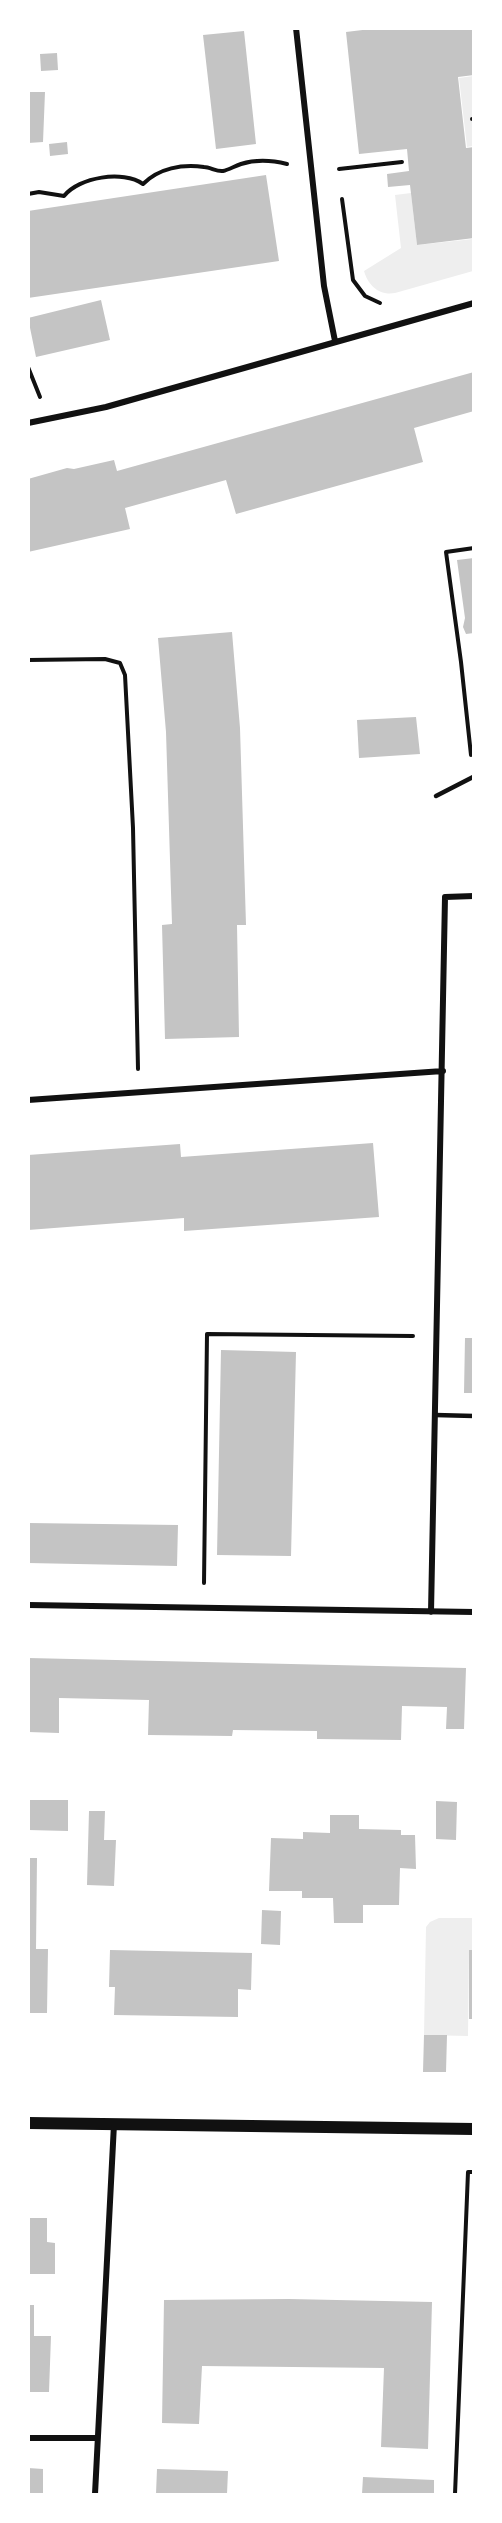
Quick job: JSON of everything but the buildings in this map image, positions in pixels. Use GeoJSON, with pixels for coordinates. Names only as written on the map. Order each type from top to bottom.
{"type":"FeatureCollection","features":[{"type":"Feature","properties":{"kind":"main road"},"geometry":{"type":"LineString","coordinates":[[28,2123],[474,2129]]}},
{"type":"Feature","properties":{"kind":"street"},"geometry":{"type":"LineString","coordinates":[[296,28],[324,286],[335,341]]}},
{"type":"Feature","properties":{"kind":"street"},"geometry":{"type":"LineString","coordinates":[[28,423],[106,407],[474,303]]}},
{"type":"Feature","properties":{"kind":"street"},"geometry":{"type":"LineString","coordinates":[[431,1612],[445,897],[474,896]]}},
{"type":"Feature","properties":{"kind":"street"},"geometry":{"type":"LineString","coordinates":[[28,1101],[443,1071]]}},
{"type":"Feature","properties":{"kind":"street"},"geometry":{"type":"LineString","coordinates":[[28,1605],[474,1612]]}},
{"type":"Feature","properties":{"kind":"street"},"geometry":{"type":"LineString","coordinates":[[95,2494],[114,2124]]}},
{"type":"Feature","properties":{"kind":"street"},"geometry":{"type":"LineString","coordinates":[[28,2438],[97,2438]]}},
{"type":"Feature","properties":{"kind":"lane"},"geometry":{"type":"LineString","coordinates":[[436,796],[473,777]]}},
{"type":"Feature","properties":{"kind":"lane"},"geometry":{"type":"LineString","coordinates":[[435,1415],[474,1416]]}},
{"type":"Feature","properties":{"kind":"path"},"geometry":{"type":"LineString","coordinates":[[338,158],[340,181]]}},
{"type":"Feature","properties":{"kind":"path"},"geometry":{"type":"LineString","coordinates":[[28,194],[39,192],[64,196],[74,187],[103,178],[129,178],[142,184],[156,173],[177,166],[207,167],[221,171],[248,162],[270,160],[289,164],[309,163]]}},
{"type":"Feature","properties":{"kind":"path"},"geometry":{"type":"LineString","coordinates":[[339,169],[402,162]]}},
{"type":"Feature","properties":{"kind":"path"},"geometry":{"type":"LineString","coordinates":[[342,192],[353,280],[365,296],[387,304]]}},
{"type":"Feature","properties":{"kind":"path"},"geometry":{"type":"LineString","coordinates":[[28,367],[40,398]]}},
{"type":"Feature","properties":{"kind":"path"},"geometry":{"type":"LineString","coordinates":[[473,777],[446,552],[474,548]]}},
{"type":"Feature","properties":{"kind":"path"},"geometry":{"type":"LineString","coordinates":[[28,660],[105,659],[120,663],[125,675],[133,828],[138,1093]]}},
{"type":"Feature","properties":{"kind":"path"},"geometry":{"type":"LineString","coordinates":[[203,1608],[207,1334],[437,1336]]}},
{"type":"Feature","properties":{"kind":"path"},"geometry":{"type":"LineString","coordinates":[[455,2494],[468,2172],[474,2172]]}},
{"type":"Feature","properties":{"kind":"shaded area"},"geometry":{"type":"Polygon","coordinates":[[[473,76],[473,146],[467,147],[459,78],[473,76]]]}},
{"type":"Feature","properties":{"kind":"shaded area"},"geometry":{"type":"Polygon","coordinates":[[[411,193],[417,245],[473,239],[473,271],[395,293],[384,293],[371,285],[364,271],[401,248],[395,195],[411,193]]]}},
{"type":"Feature","properties":{"kind":"shaded area"},"geometry":{"type":"Polygon","coordinates":[[[439,1918],[473,1918],[473,1950],[469,1950],[468,2036],[424,2035],[426,1927],[430,1922],[439,1918]]]}}]}
